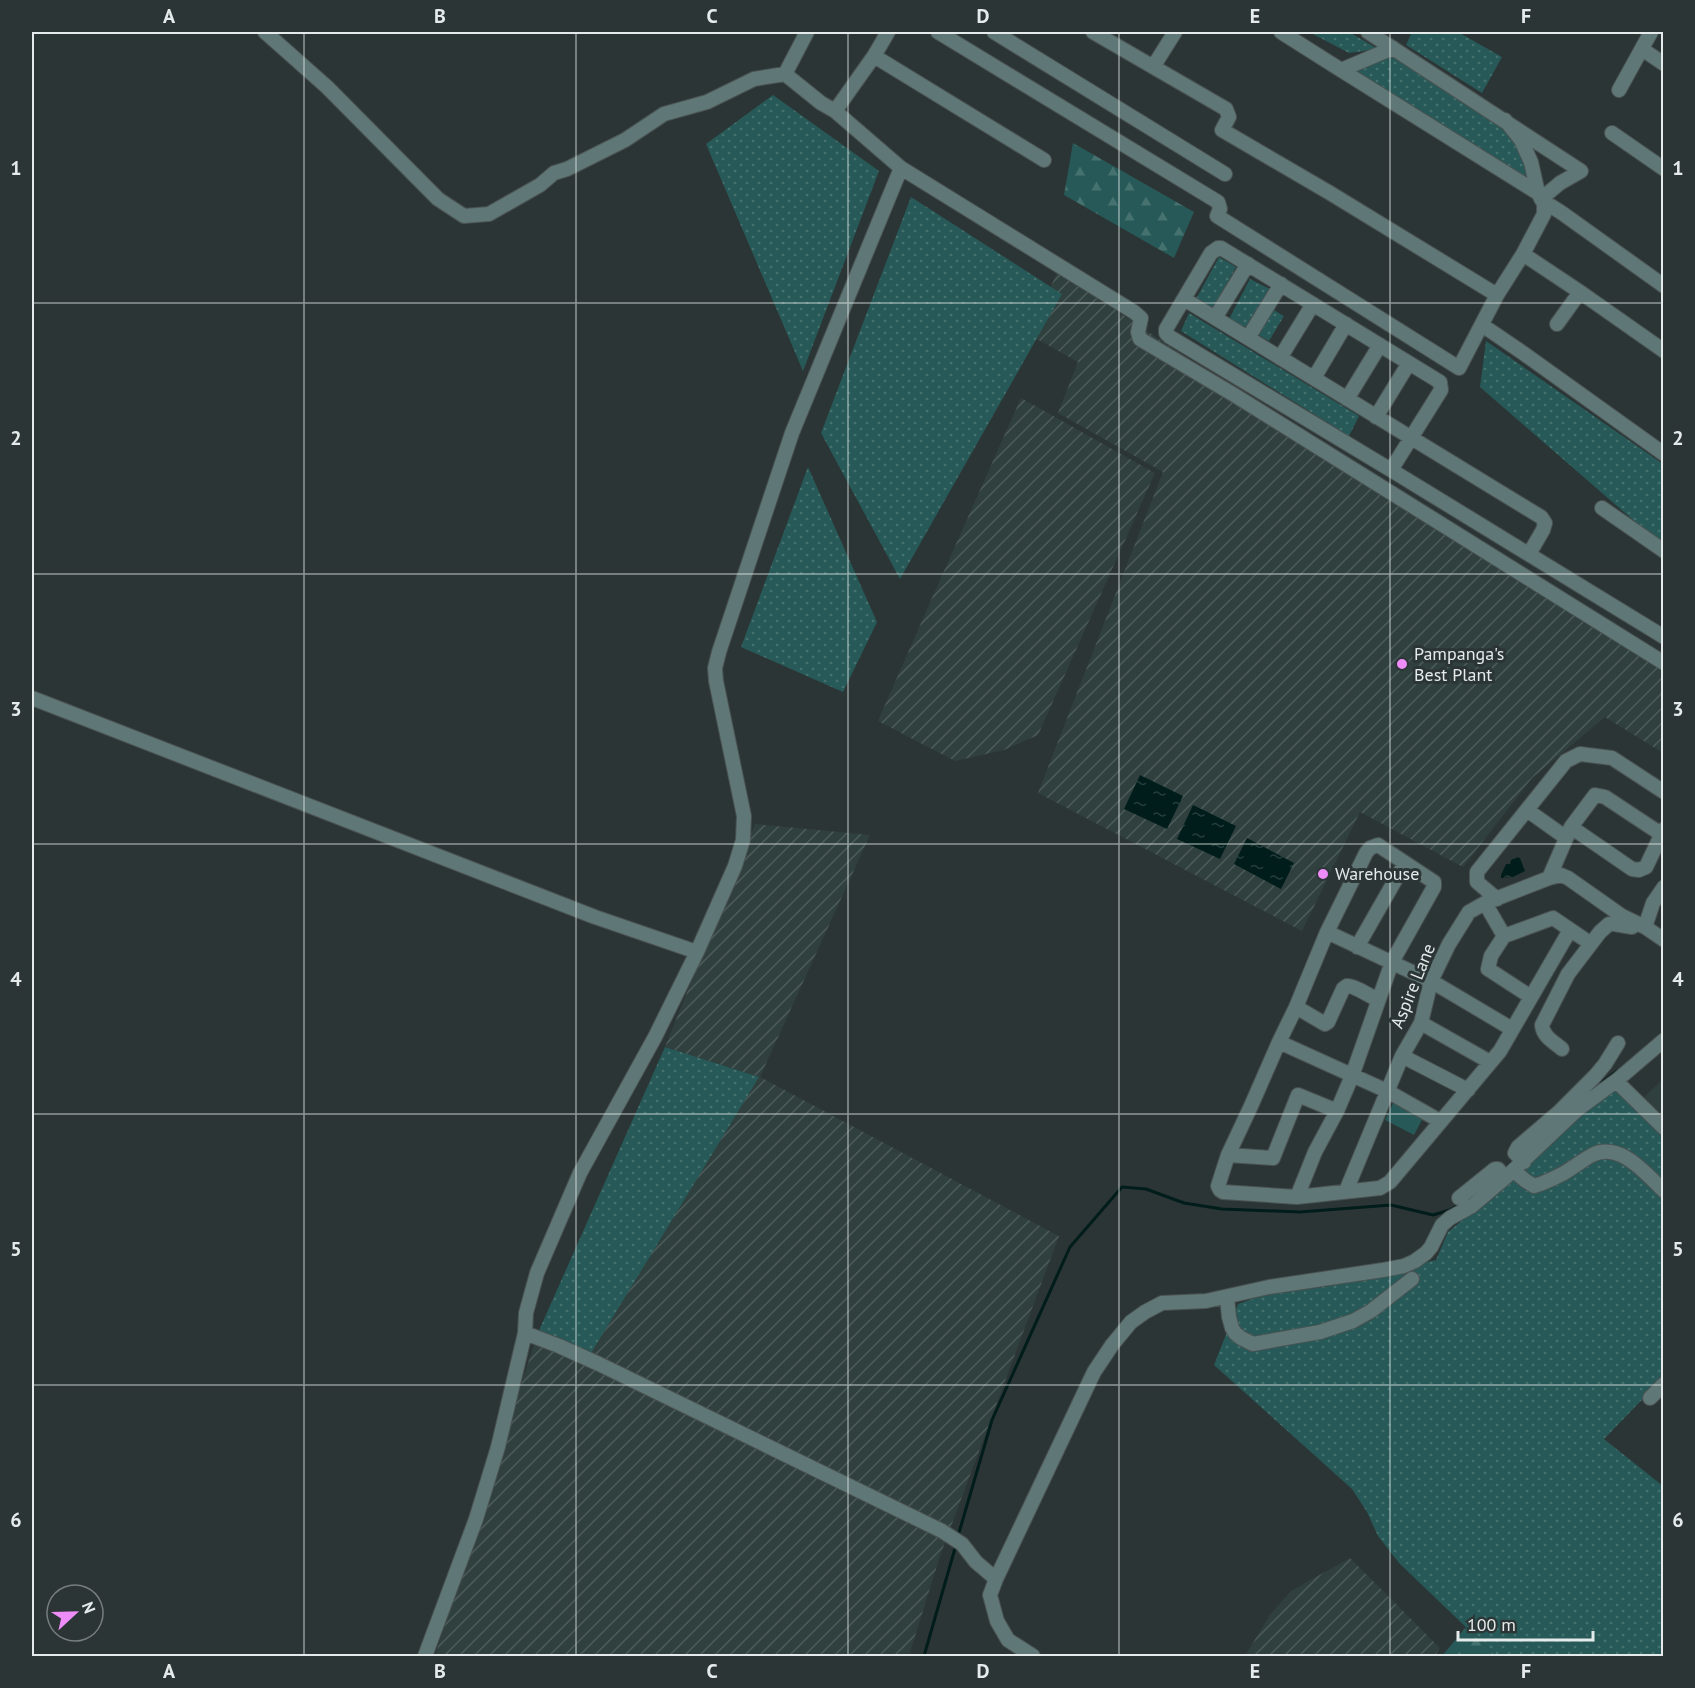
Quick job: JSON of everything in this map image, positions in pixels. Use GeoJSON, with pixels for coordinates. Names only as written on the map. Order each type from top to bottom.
{"type":"FeatureCollection","features":[{"type":"Feature","properties":{"kind":"street"},"geometry":{"type":"LineString","coordinates":[[265,32],[327,87],[438,199],[464,216],[489,214],[540,184],[554,173],[567,169],[625,140],[664,114],[707,102],[754,79],[785,74],[821,103],[835,111],[901,168],[1134,312],[1141,318],[1138,332],[1140,339],[1236,396],[1664,663]]}},
{"type":"Feature","properties":{"kind":"street"},"geometry":{"type":"LineString","coordinates":[[785,74],[807,32]]}},
{"type":"Feature","properties":{"kind":"street"},"geometry":{"type":"LineString","coordinates":[[835,111],[888,32]]}},
{"type":"Feature","properties":{"kind":"street"},"geometry":{"type":"LineString","coordinates":[[938,32],[1200,190],[1218,202],[1221,209],[1217,216],[1459,368],[1497,295],[1523,254],[1544,214],[1531,162],[1521,140],[1505,120]]}},
{"type":"Feature","properties":{"kind":"street"},"geometry":{"type":"LineString","coordinates":[[994,32],[1225,174]]}},
{"type":"Feature","properties":{"kind":"street"},"geometry":{"type":"LineString","coordinates":[[1093,32],[1226,109],[1229,117],[1222,130],[1497,295]]}},
{"type":"Feature","properties":{"kind":"street"},"geometry":{"type":"LineString","coordinates":[[1153,67],[1175,32]]}},
{"type":"Feature","properties":{"kind":"street"},"geometry":{"type":"LineString","coordinates":[[1281,32],[1541,198],[1664,286]]}},
{"type":"Feature","properties":{"kind":"street"},"geometry":{"type":"LineString","coordinates":[[1368,32],[1581,171],[1560,183],[1541,198]]}},
{"type":"Feature","properties":{"kind":"street"},"geometry":{"type":"LineString","coordinates":[[1619,90],[1651,32]]}},
{"type":"Feature","properties":{"kind":"street"},"geometry":{"type":"LineString","coordinates":[[1341,70],[1393,48]]}},
{"type":"Feature","properties":{"kind":"street"},"geometry":{"type":"LineString","coordinates":[[1642,49],[1664,64]]}},
{"type":"Feature","properties":{"kind":"street"},"geometry":{"type":"LineString","coordinates":[[874,56],[1044,160]]}},
{"type":"Feature","properties":{"kind":"street"},"geometry":{"type":"LineString","coordinates":[[1612,133],[1664,169]]}},
{"type":"Feature","properties":{"kind":"street"},"geometry":{"type":"LineString","coordinates":[[425,1656],[476,1519],[498,1447],[525,1333],[526,1313],[537,1273],[580,1173],[656,1037],[735,866],[743,840],[744,816],[716,681],[719,652],[792,433],[901,168]]}},
{"type":"Feature","properties":{"kind":"street"},"geometry":{"type":"LineString","coordinates":[[1391,470],[1441,390],[1440,382],[1248,264],[1218,248],[1212,253],[1166,328],[1166,333],[1170,337],[1664,637]]}},
{"type":"Feature","properties":{"kind":"street"},"geometry":{"type":"LineString","coordinates":[[1523,254],[1664,351]]}},
{"type":"Feature","properties":{"kind":"street"},"geometry":{"type":"LineString","coordinates":[[1215,318],[1248,264]]}},
{"type":"Feature","properties":{"kind":"street"},"geometry":{"type":"LineString","coordinates":[[1248,338],[1281,284]]}},
{"type":"Feature","properties":{"kind":"street"},"geometry":{"type":"LineString","coordinates":[[1557,324],[1580,292]]}},
{"type":"Feature","properties":{"kind":"street"},"geometry":{"type":"LineString","coordinates":[[1184,299],[1540,517],[1545,523],[1543,530],[1529,554]]}},
{"type":"Feature","properties":{"kind":"street"},"geometry":{"type":"LineString","coordinates":[[1280,358],[1313,304]]}},
{"type":"Feature","properties":{"kind":"street"},"geometry":{"type":"LineString","coordinates":[[1314,378],[1346,324]]}},
{"type":"Feature","properties":{"kind":"street"},"geometry":{"type":"LineString","coordinates":[[1482,325],[1664,454]]}},
{"type":"Feature","properties":{"kind":"street"},"geometry":{"type":"LineString","coordinates":[[1347,399],[1380,345]]}},
{"type":"Feature","properties":{"kind":"street"},"geometry":{"type":"LineString","coordinates":[[1377,417],[1409,363]]}},
{"type":"Feature","properties":{"kind":"street"},"geometry":{"type":"LineString","coordinates":[[1602,508],[1664,551]]}},
{"type":"Feature","properties":{"kind":"street"},"geometry":{"type":"LineString","coordinates":[[32,699],[595,917],[697,952]]}},
{"type":"Feature","properties":{"kind":"street"},"geometry":{"type":"LineString","coordinates":[[1504,936],[1491,901],[1477,882],[1477,872],[1566,761],[1580,754],[1612,758],[1664,792]]}},
{"type":"Feature","properties":{"kind":"street"},"geometry":{"type":"LineString","coordinates":[[1527,810],[1568,832],[1632,869],[1639,870],[1646,867],[1662,832],[1605,797],[1595,795],[1568,832],[1550,878]]}},
{"type":"Feature","properties":{"kind":"street"},"geometry":{"type":"LineString","coordinates":[[1297,1197],[1315,1152],[1337,1111],[1352,1076],[1392,962],[1434,887],[1434,882],[1378,845],[1370,848],[1327,932],[1296,1007],[1228,1155],[1218,1186],[1220,1190],[1297,1197],[1385,1186],[1500,1051],[1570,930]]}},
{"type":"Feature","properties":{"kind":"street"},"geometry":{"type":"LineString","coordinates":[[1357,947],[1405,863]]}},
{"type":"Feature","properties":{"kind":"street"},"geometry":{"type":"LineString","coordinates":[[1550,878],[1561,875],[1568,878],[1622,916],[1664,940]]}},
{"type":"Feature","properties":{"kind":"street","name":"Aspire Lane"},"geometry":{"type":"LineString","coordinates":[[1346,1191],[1402,1056],[1421,1023],[1431,981],[1449,944],[1469,912],[1550,878]]}},
{"type":"Feature","properties":{"kind":"street"},"geometry":{"type":"LineString","coordinates":[[1562,1049],[1546,1036],[1542,1025],[1569,974],[1605,926],[1614,924],[1634,927],[1641,925],[1664,887]]}},
{"type":"Feature","properties":{"kind":"street"},"geometry":{"type":"LineString","coordinates":[[1531,997],[1488,969],[1491,956],[1504,936],[1553,918],[1584,939]]}},
{"type":"Feature","properties":{"kind":"street"},"geometry":{"type":"LineString","coordinates":[[1327,932],[1431,981],[1512,1029]]}},
{"type":"Feature","properties":{"kind":"street"},"geometry":{"type":"LineString","coordinates":[[1296,1007],[1325,1024],[1345,987],[1348,986],[1378,999]]}},
{"type":"Feature","properties":{"kind":"street"},"geometry":{"type":"LineString","coordinates":[[1421,1023],[1490,1062]]}},
{"type":"Feature","properties":{"kind":"street"},"geometry":{"type":"LineString","coordinates":[[1033,1656],[1008,1640],[997,1621],[990,1595],[1094,1372],[1131,1322],[1145,1312],[1169,1301],[1206,1301],[1269,1287],[1404,1266],[1426,1253],[1434,1243],[1442,1225],[1476,1193],[1512,1167],[1578,1108],[1616,1082],[1664,1040]]}},
{"type":"Feature","properties":{"kind":"street"},"geometry":{"type":"LineString","coordinates":[[1278,1042],[1387,1091],[1440,1120]]}},
{"type":"Feature","properties":{"kind":"street"},"geometry":{"type":"LineString","coordinates":[[1512,1167],[1518,1147],[1560,1111],[1595,1076],[1618,1043]]}},
{"type":"Feature","properties":{"kind":"street"},"geometry":{"type":"LineString","coordinates":[[1402,1056],[1468,1090]]}},
{"type":"Feature","properties":{"kind":"street"},"geometry":{"type":"LineString","coordinates":[[1616,1082],[1664,1128]]}},
{"type":"Feature","properties":{"kind":"street"},"geometry":{"type":"LineString","coordinates":[[1228,1155],[1273,1158],[1298,1095],[1337,1111]]}},
{"type":"Feature","properties":{"kind":"street"},"geometry":{"type":"LineString","coordinates":[[1512,1167],[1534,1186],[1544,1184],[1593,1154],[1615,1153],[1634,1164],[1664,1191]]}},
{"type":"Feature","properties":{"kind":"street"},"geometry":{"type":"LineString","coordinates":[[1459,1198],[1476,1193]]}},
{"type":"Feature","properties":{"kind":"street"},"geometry":{"type":"LineString","coordinates":[[1227,1297],[1229,1317],[1234,1333],[1246,1342],[1254,1344],[1311,1334],[1353,1321],[1371,1311],[1412,1279]]}},
{"type":"Feature","properties":{"kind":"street"},"geometry":{"type":"LineString","coordinates":[[525,1333],[599,1364],[942,1532],[962,1544],[975,1562],[996,1579]]}},
{"type":"Feature","properties":{"kind":"street"},"geometry":{"type":"LineString","coordinates":[[1650,1398],[1664,1384]]}},
{"type":"Feature","properties":{"kind":"shaded area"},"geometry":{"type":"Polygon","coordinates":[[[1058,271],[1427,520],[1663,660],[1663,753],[1605,717],[1532,778],[1463,867],[1360,812],[1302,931],[1038,793],[1163,472],[1058,413],[1078,362],[1028,334],[1058,271]]]}},
{"type":"Feature","properties":{"kind":"shaded area"},"geometry":{"type":"Polygon","coordinates":[[[1021,398],[1155,473],[1038,735],[1004,750],[955,761],[878,721],[1021,398]]]}},
{"type":"Feature","properties":{"kind":"shaded area"},"geometry":{"type":"Polygon","coordinates":[[[755,824],[870,835],[760,1077],[1059,1236],[940,1556],[909,1656],[435,1656],[537,1335],[759,1077],[665,1047],[755,824]]]}},
{"type":"Feature","properties":{"kind":"shaded area"},"geometry":{"type":"Polygon","coordinates":[[[1663,1079],[1663,1125],[1639,1102],[1663,1079]]]}},
{"type":"Feature","properties":{"kind":"shaded area"},"geometry":{"type":"Polygon","coordinates":[[[1350,1558],[1440,1648],[1435,1656],[1245,1656],[1270,1615],[1291,1591],[1350,1558]]]}},
{"type":"Feature","properties":{"kind":"green space"},"geometry":{"type":"Polygon","coordinates":[[[1309,32],[1349,32],[1378,49],[1349,53],[1309,32]]]}},
{"type":"Feature","properties":{"kind":"green space"},"geometry":{"type":"Polygon","coordinates":[[[1412,32],[1458,32],[1502,57],[1482,93],[1406,45],[1412,32]]]}},
{"type":"Feature","properties":{"kind":"green space"},"geometry":{"type":"Polygon","coordinates":[[[1395,53],[1504,123],[1519,145],[1535,188],[1357,72],[1395,53]]]}},
{"type":"Feature","properties":{"kind":"green space"},"geometry":{"type":"Polygon","coordinates":[[[773,95],[879,171],[803,371],[706,144],[773,95]]]}},
{"type":"Feature","properties":{"kind":"green space"},"geometry":{"type":"Polygon","coordinates":[[[1073,143],[1194,212],[1174,258],[1064,195],[1073,143]]]}},
{"type":"Feature","properties":{"kind":"green space"},"geometry":{"type":"Polygon","coordinates":[[[911,197],[1062,294],[900,579],[821,433],[911,197]]]}},
{"type":"Feature","properties":{"kind":"green space"},"geometry":{"type":"Polygon","coordinates":[[[1219,257],[1236,267],[1213,309],[1196,299],[1219,257]]]}},
{"type":"Feature","properties":{"kind":"green space"},"geometry":{"type":"Polygon","coordinates":[[[1250,279],[1270,289],[1248,329],[1229,319],[1250,279]]]}},
{"type":"Feature","properties":{"kind":"green space"},"geometry":{"type":"Polygon","coordinates":[[[1272,309],[1284,316],[1269,341],[1257,334],[1272,309]]]}},
{"type":"Feature","properties":{"kind":"green space"},"geometry":{"type":"Polygon","coordinates":[[[1189,313],[1359,416],[1349,436],[1181,331],[1189,313]]]}},
{"type":"Feature","properties":{"kind":"green space"},"geometry":{"type":"Polygon","coordinates":[[[1486,341],[1663,464],[1663,546],[1480,387],[1486,341]]]}},
{"type":"Feature","properties":{"kind":"green space"},"geometry":{"type":"Polygon","coordinates":[[[808,467],[877,622],[843,692],[741,647],[808,467]]]}},
{"type":"Feature","properties":{"kind":"green space"},"geometry":{"type":"Polygon","coordinates":[[[665,1047],[759,1077],[588,1358],[537,1335],[665,1047]]]}},
{"type":"Feature","properties":{"kind":"green space"},"geometry":{"type":"Polygon","coordinates":[[[1615,1090],[1663,1135],[1663,1378],[1604,1439],[1663,1486],[1663,1656],[1496,1656],[1399,1563],[1378,1536],[1367,1512],[1352,1489],[1214,1365],[1238,1304],[1263,1295],[1324,1287],[1436,1260],[1448,1232],[1523,1171],[1583,1112],[1615,1090]]]}},
{"type":"Feature","properties":{"kind":"green space"},"geometry":{"type":"Polygon","coordinates":[[[1394,1101],[1424,1116],[1414,1135],[1385,1120],[1394,1101]]]}},
{"type":"Feature","properties":{"kind":"green space"},"geometry":{"type":"Polygon","coordinates":[[[1466,1627],[1496,1656],[1442,1656],[1466,1627]]]}},
{"type":"Feature","properties":{"kind":"water"},"geometry":{"type":"Polygon","coordinates":[[[1140,775],[1183,796],[1167,829],[1124,809],[1140,775]]]}},
{"type":"Feature","properties":{"kind":"water"},"geometry":{"type":"Polygon","coordinates":[[[1193,805],[1236,826],[1220,859],[1177,839],[1193,805]]]}},
{"type":"Feature","properties":{"kind":"water"},"geometry":{"type":"Polygon","coordinates":[[[1247,838],[1294,863],[1281,889],[1234,864],[1247,838]]]}},
{"type":"Feature","properties":{"kind":"water"},"geometry":{"type":"Polygon","coordinates":[[[1516,857],[1520,858],[1525,871],[1513,877],[1501,878],[1506,864],[1510,864],[1511,860],[1516,857]]]}},
{"type":"Feature","properties":{"kind":"waterway"},"geometry":{"type":"LineString","coordinates":[[1584,1096],[1617,1071]]}},
{"type":"Feature","properties":{"kind":"waterway"},"geometry":{"type":"LineString","coordinates":[[1505,1169],[1515,1159]]}},
{"type":"Feature","properties":{"kind":"waterway"},"geometry":{"type":"LineString","coordinates":[[958,1536],[992,1420],[1070,1247],[1122,1187],[1146,1189],[1184,1203],[1222,1209],[1300,1212],[1391,1205],[1433,1215],[1450,1210],[1462,1203]]}},
{"type":"Feature","properties":{"kind":"waterway"},"geometry":{"type":"LineString","coordinates":[[924,1656],[956,1545]]}},
{"type":"Feature","properties":{"kind":"place","name":"Pampanga's Best Plant"},"geometry":{"type":"Point","coordinates":[1402,664]}},
{"type":"Feature","properties":{"kind":"place","name":"Warehouse"},"geometry":{"type":"Point","coordinates":[1323,874]}}]}
